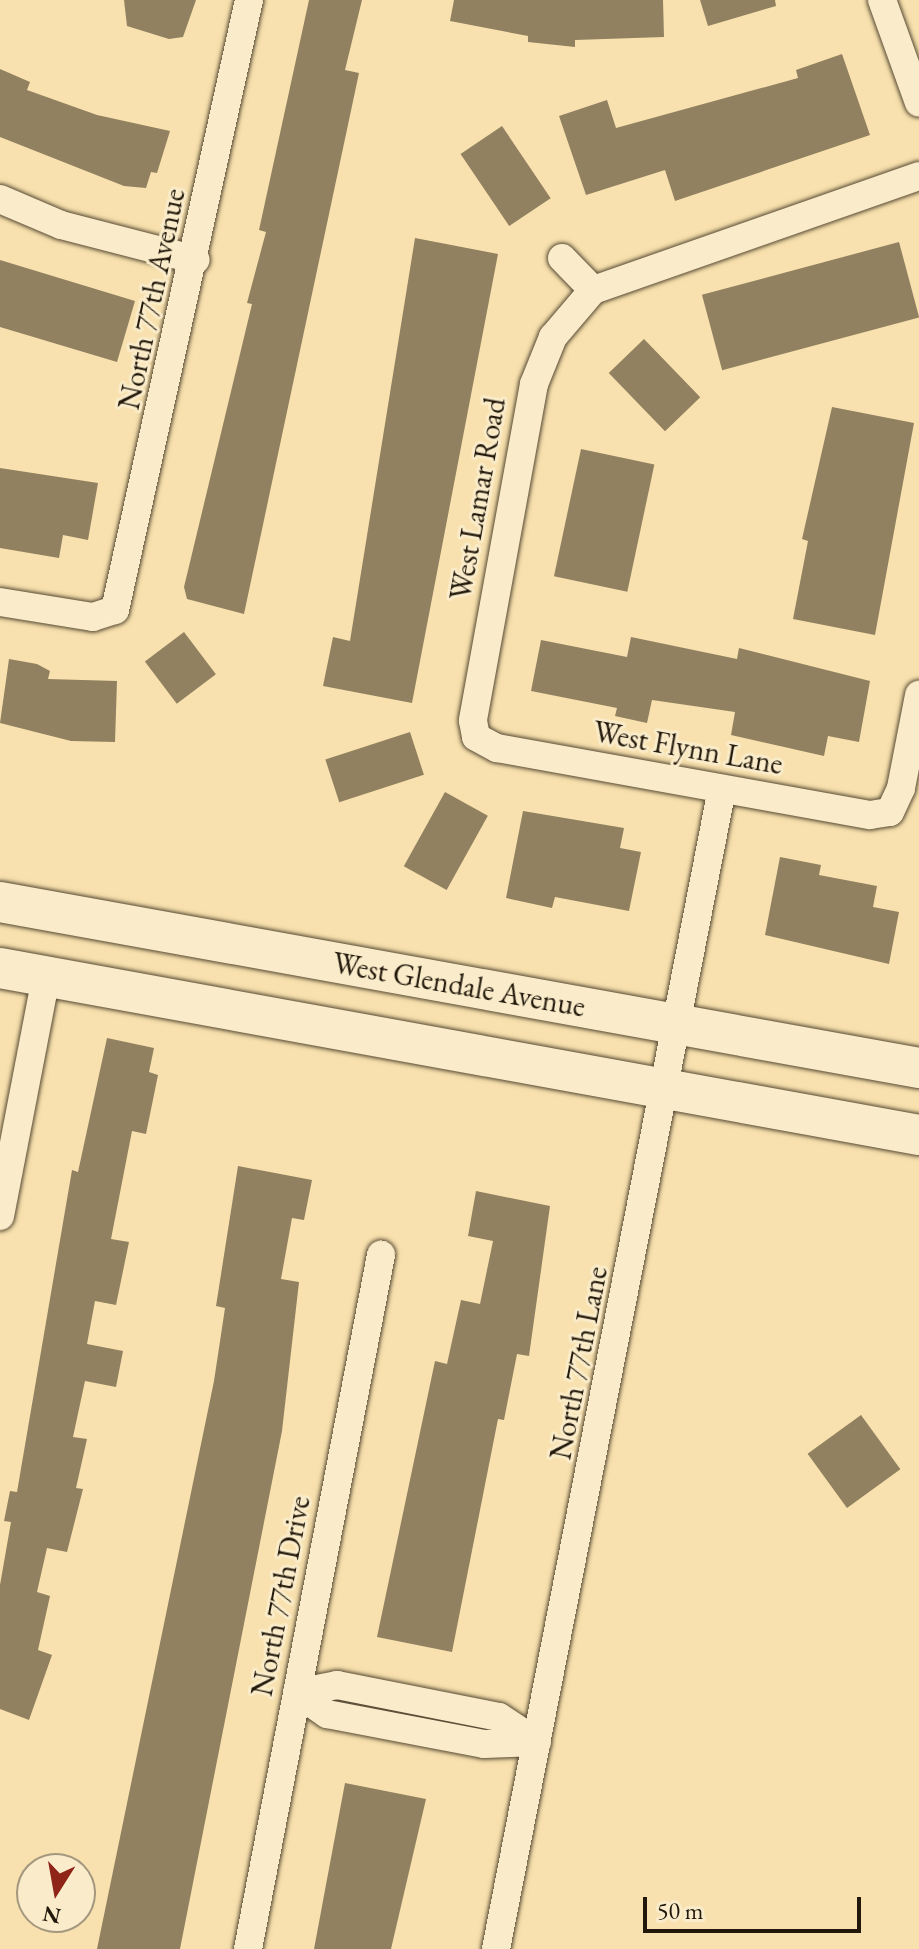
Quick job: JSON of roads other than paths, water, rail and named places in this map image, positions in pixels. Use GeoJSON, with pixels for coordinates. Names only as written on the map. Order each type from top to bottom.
{"type":"FeatureCollection","features":[{"type":"Feature","properties":{"kind":"main road","name":"West Glendale Avenue"},"geometry":{"type":"LineString","coordinates":[[0,902],[919,1068]]}},
{"type":"Feature","properties":{"kind":"main road"},"geometry":{"type":"LineString","coordinates":[[0,968],[919,1135]]}},
{"type":"Feature","properties":{"kind":"street","name":"North 77th Avenue"},"geometry":{"type":"LineString","coordinates":[[0,602],[93,617],[115,610],[196,260],[249,0]]}},
{"type":"Feature","properties":{"kind":"street"},"geometry":{"type":"LineString","coordinates":[[882,0],[919,103]]}},
{"type":"Feature","properties":{"kind":"street"},"geometry":{"type":"LineString","coordinates":[[562,258],[593,290],[919,176]]}},
{"type":"Feature","properties":{"kind":"street"},"geometry":{"type":"LineString","coordinates":[[0,199],[61,225],[196,260]]}},
{"type":"Feature","properties":{"kind":"street","name":"West Lamar Road"},"geometry":{"type":"LineString","coordinates":[[476,737],[534,384],[553,337],[593,290]]}},
{"type":"Feature","properties":{"kind":"street","name":"West Flynn Lane"},"geometry":{"type":"LineString","coordinates":[[476,737],[497,748],[870,815],[890,812],[919,695]]}},
{"type":"Feature","properties":{"kind":"street","name":"North 77th Lane"},"geometry":{"type":"LineString","coordinates":[[496,1949],[667,1089],[722,789]]}},
{"type":"Feature","properties":{"kind":"street"},"geometry":{"type":"LineString","coordinates":[[0,1216],[46,977]]}},
{"type":"Feature","properties":{"kind":"street","name":"North 77th Drive"},"geometry":{"type":"LineString","coordinates":[[248,1949],[381,1255]]}},
{"type":"Feature","properties":{"kind":"street"},"geometry":{"type":"LineString","coordinates":[[297,1693],[327,1714],[484,1744],[537,1742]]}}]}
